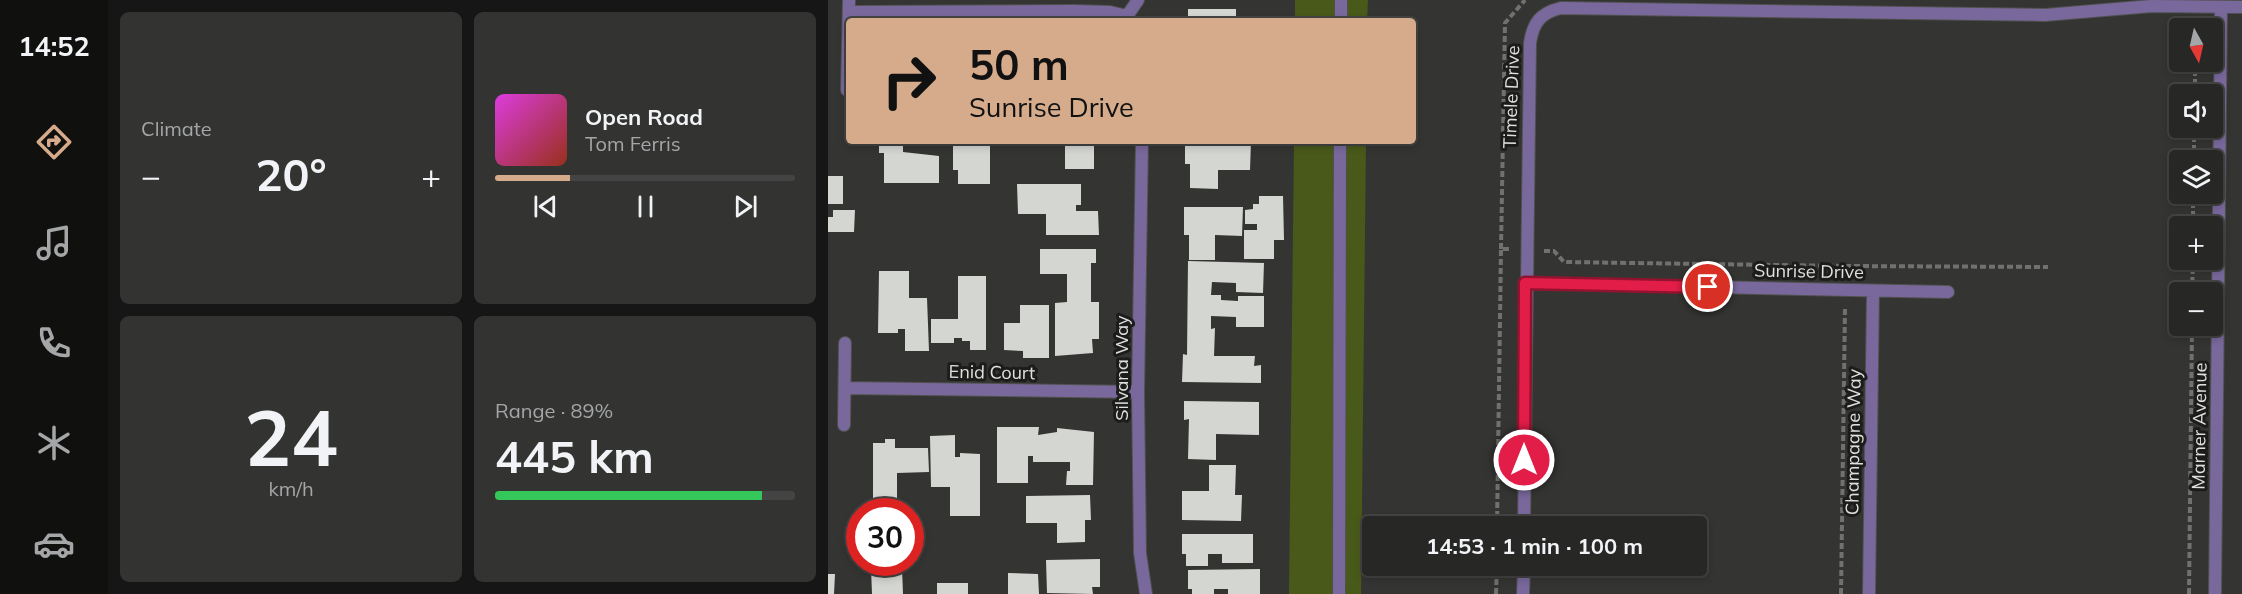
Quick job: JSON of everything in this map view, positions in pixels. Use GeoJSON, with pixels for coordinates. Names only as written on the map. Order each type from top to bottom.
{"type":"FeatureCollection","features":[{"type":"Feature","properties":{"kind":"street"},"geometry":{"type":"LineString","coordinates":[[1129,18],[1138,0]]}},
{"type":"Feature","properties":{"kind":"street"},"geometry":{"type":"LineString","coordinates":[[1341,0],[1341,18]]}},
{"type":"Feature","properties":{"kind":"street"},"geometry":{"type":"LineString","coordinates":[[849,6],[1110,12],[1126,18]]}},
{"type":"Feature","properties":{"kind":"street","name":"Timele Drive"},"geometry":{"type":"LineString","coordinates":[[1524,516],[1525,250],[1530,43],[1537,19],[1547,11],[1561,8],[2045,15],[2152,6],[2242,7]]}},
{"type":"Feature","properties":{"kind":"street","name":"Marner Avenue"},"geometry":{"type":"LineString","coordinates":[[2215,594],[2221,7]]}},
{"type":"Feature","properties":{"kind":"street","name":"Silvana Way"},"geometry":{"type":"LineString","coordinates":[[1142,144],[1138,392],[1140,553],[1146,594]]}},
{"type":"Feature","properties":{"kind":"street"},"geometry":{"type":"LineString","coordinates":[[1339,594],[1340,144]]}},
{"type":"Feature","properties":{"kind":"street","name":"Sunrise Drive"},"geometry":{"type":"LineString","coordinates":[[1525,283],[1948,292]]}},
{"type":"Feature","properties":{"kind":"street","name":"Champagne Way"},"geometry":{"type":"LineString","coordinates":[[1869,594],[1873,291]]}},
{"type":"Feature","properties":{"kind":"street"},"geometry":{"type":"LineString","coordinates":[[844,425],[845,343]]}},
{"type":"Feature","properties":{"kind":"street","name":"Enid Court"},"geometry":{"type":"LineString","coordinates":[[845,388],[1138,392]]}},
{"type":"Feature","properties":{"kind":"street"},"geometry":{"type":"LineString","coordinates":[[1523,594],[1524,576]]}},
{"type":"Feature","properties":{"kind":"path"},"geometry":{"type":"LineString","coordinates":[[1497,516],[1504,24],[1525,0]]}},
{"type":"Feature","properties":{"kind":"path"},"geometry":{"type":"LineString","coordinates":[[1501,249],[1554,251],[1564,262],[1845,266]]}},
{"type":"Feature","properties":{"kind":"path"},"geometry":{"type":"LineString","coordinates":[[2189,594],[2192,336]]}},
{"type":"Feature","properties":{"kind":"path"},"geometry":{"type":"LineString","coordinates":[[1496,594],[1497,576]]}},
{"type":"Feature","properties":{"kind":"green space"},"geometry":{"type":"Polygon","coordinates":[[[1295,0],[1368,0],[1367,18],[1295,18],[1295,0]]]}},
{"type":"Feature","properties":{"kind":"green space"},"geometry":{"type":"Polygon","coordinates":[[[1294,144],[1366,144],[1361,594],[1289,594],[1294,144]]]}},
{"type":"Feature","properties":{"kind":"building"},"geometry":{"type":"Polygon","coordinates":[[[1188,9],[1236,9],[1236,18],[1188,18],[1188,9]]]}},
{"type":"Feature","properties":{"kind":"building"},"geometry":{"type":"Polygon","coordinates":[[[879,144],[903,144],[903,152],[939,156],[939,183],[884,183],[884,153],[879,153],[879,144]]]}},
{"type":"Feature","properties":{"kind":"building"},"geometry":{"type":"Polygon","coordinates":[[[959,144],[990,144],[990,184],[958,184],[958,170],[953,170],[953,146],[959,146],[959,144]]]}},
{"type":"Feature","properties":{"kind":"building"},"geometry":{"type":"Polygon","coordinates":[[[1065,144],[1094,144],[1094,169],[1065,169],[1065,144]]]}},
{"type":"Feature","properties":{"kind":"building"},"geometry":{"type":"Polygon","coordinates":[[[1185,144],[1251,144],[1250,170],[1218,170],[1218,189],[1190,188],[1190,164],[1185,164],[1185,144]]]}},
{"type":"Feature","properties":{"kind":"building"},"geometry":{"type":"Polygon","coordinates":[[[828,176],[843,176],[843,204],[828,204],[828,176]]]}},
{"type":"Feature","properties":{"kind":"building"},"geometry":{"type":"Polygon","coordinates":[[[1017,184],[1081,184],[1081,205],[1076,205],[1076,211],[1098,211],[1099,235],[1046,235],[1046,214],[1018,214],[1017,184]]]}},
{"type":"Feature","properties":{"kind":"building"},"geometry":{"type":"Polygon","coordinates":[[[1259,196],[1283,196],[1284,240],[1274,240],[1274,259],[1244,259],[1244,230],[1257,230],[1257,224],[1245,224],[1245,210],[1253,209],[1253,204],[1259,204],[1259,196]]]}},
{"type":"Feature","properties":{"kind":"building"},"geometry":{"type":"Polygon","coordinates":[[[1184,207],[1243,207],[1242,236],[1215,235],[1215,260],[1189,260],[1189,235],[1184,235],[1184,207]]]}},
{"type":"Feature","properties":{"kind":"building"},"geometry":{"type":"Polygon","coordinates":[[[833,210],[855,210],[854,232],[828,232],[828,217],[833,217],[833,210]]]}},
{"type":"Feature","properties":{"kind":"building"},"geometry":{"type":"Polygon","coordinates":[[[1040,249],[1096,249],[1096,263],[1091,263],[1091,302],[1099,302],[1099,339],[1092,339],[1093,353],[1055,356],[1055,303],[1067,302],[1067,274],[1040,274],[1040,249]]]}},
{"type":"Feature","properties":{"kind":"building"},"geometry":{"type":"Polygon","coordinates":[[[1188,261],[1264,263],[1263,293],[1236,292],[1236,283],[1212,282],[1211,295],[1221,295],[1221,300],[1238,301],[1238,296],[1264,296],[1264,327],[1236,327],[1236,317],[1211,316],[1211,329],[1215,328],[1214,356],[1255,356],[1254,366],[1261,365],[1261,383],[1182,382],[1183,354],[1187,355],[1188,261]]]}},
{"type":"Feature","properties":{"kind":"building"},"geometry":{"type":"Polygon","coordinates":[[[879,271],[909,271],[909,298],[927,298],[929,351],[905,351],[905,329],[898,329],[898,333],[878,333],[879,271]]]}},
{"type":"Feature","properties":{"kind":"building"},"geometry":{"type":"Polygon","coordinates":[[[958,276],[986,276],[986,350],[970,350],[970,341],[962,341],[962,338],[954,338],[954,343],[931,343],[931,319],[958,319],[958,276]]]}},
{"type":"Feature","properties":{"kind":"building"},"geometry":{"type":"Polygon","coordinates":[[[1020,305],[1049,305],[1049,358],[1023,358],[1023,351],[1004,350],[1004,323],[1020,323],[1020,305]]]}},
{"type":"Feature","properties":{"kind":"building"},"geometry":{"type":"Polygon","coordinates":[[[1184,401],[1259,402],[1259,435],[1216,434],[1216,460],[1188,459],[1189,419],[1184,420],[1184,401]]]}},
{"type":"Feature","properties":{"kind":"building"},"geometry":{"type":"Polygon","coordinates":[[[997,427],[1039,427],[1038,435],[1057,432],[1057,428],[1094,432],[1093,485],[1066,485],[1070,462],[1033,462],[1033,456],[1028,456],[1028,483],[997,483],[997,427]]]}},
{"type":"Feature","properties":{"kind":"building"},"geometry":{"type":"Polygon","coordinates":[[[955,435],[955,457],[960,457],[960,453],[980,454],[980,516],[950,516],[950,487],[931,487],[930,436],[955,435]]]}},
{"type":"Feature","properties":{"kind":"building"},"geometry":{"type":"Polygon","coordinates":[[[885,439],[895,439],[895,448],[928,448],[929,472],[897,473],[897,498],[873,498],[873,443],[885,443],[885,439]]]}},
{"type":"Feature","properties":{"kind":"building"},"geometry":{"type":"Polygon","coordinates":[[[1209,465],[1236,465],[1235,495],[1242,495],[1241,521],[1182,520],[1182,491],[1209,491],[1209,465]]]}},
{"type":"Feature","properties":{"kind":"building"},"geometry":{"type":"Polygon","coordinates":[[[1090,495],[1091,520],[1085,520],[1085,542],[1057,543],[1057,523],[1026,523],[1026,496],[1090,495]]]}},
{"type":"Feature","properties":{"kind":"building"},"geometry":{"type":"Polygon","coordinates":[[[1182,534],[1253,534],[1253,563],[1222,563],[1222,554],[1208,554],[1208,566],[1186,566],[1186,554],[1182,554],[1182,534]]]}},
{"type":"Feature","properties":{"kind":"building"},"geometry":{"type":"Polygon","coordinates":[[[1100,559],[1100,587],[1092,587],[1093,594],[1047,593],[1046,560],[1100,559]]]}},
{"type":"Feature","properties":{"kind":"building"},"geometry":{"type":"Polygon","coordinates":[[[1260,569],[1260,594],[1228,594],[1228,589],[1214,589],[1214,594],[1192,594],[1192,589],[1188,589],[1188,570],[1260,569]]]}},
{"type":"Feature","properties":{"kind":"building"},"geometry":{"type":"Polygon","coordinates":[[[1008,573],[1038,574],[1039,594],[1008,594],[1008,573]]]}},
{"type":"Feature","properties":{"kind":"building"},"geometry":{"type":"Polygon","coordinates":[[[828,574],[835,574],[834,594],[828,594],[828,574]]]}},
{"type":"Feature","properties":{"kind":"building"},"geometry":{"type":"Polygon","coordinates":[[[871,576],[902,576],[903,594],[872,594],[871,576]]]}},
{"type":"Feature","properties":{"kind":"building"},"geometry":{"type":"Polygon","coordinates":[[[937,583],[968,583],[968,594],[937,594],[937,583]]]}},
{"type":"Feature","properties":{"kind":"route"},"geometry":{"type":"LineString","coordinates":[[1524,460],[1525,283],[1708,287]]}}]}
